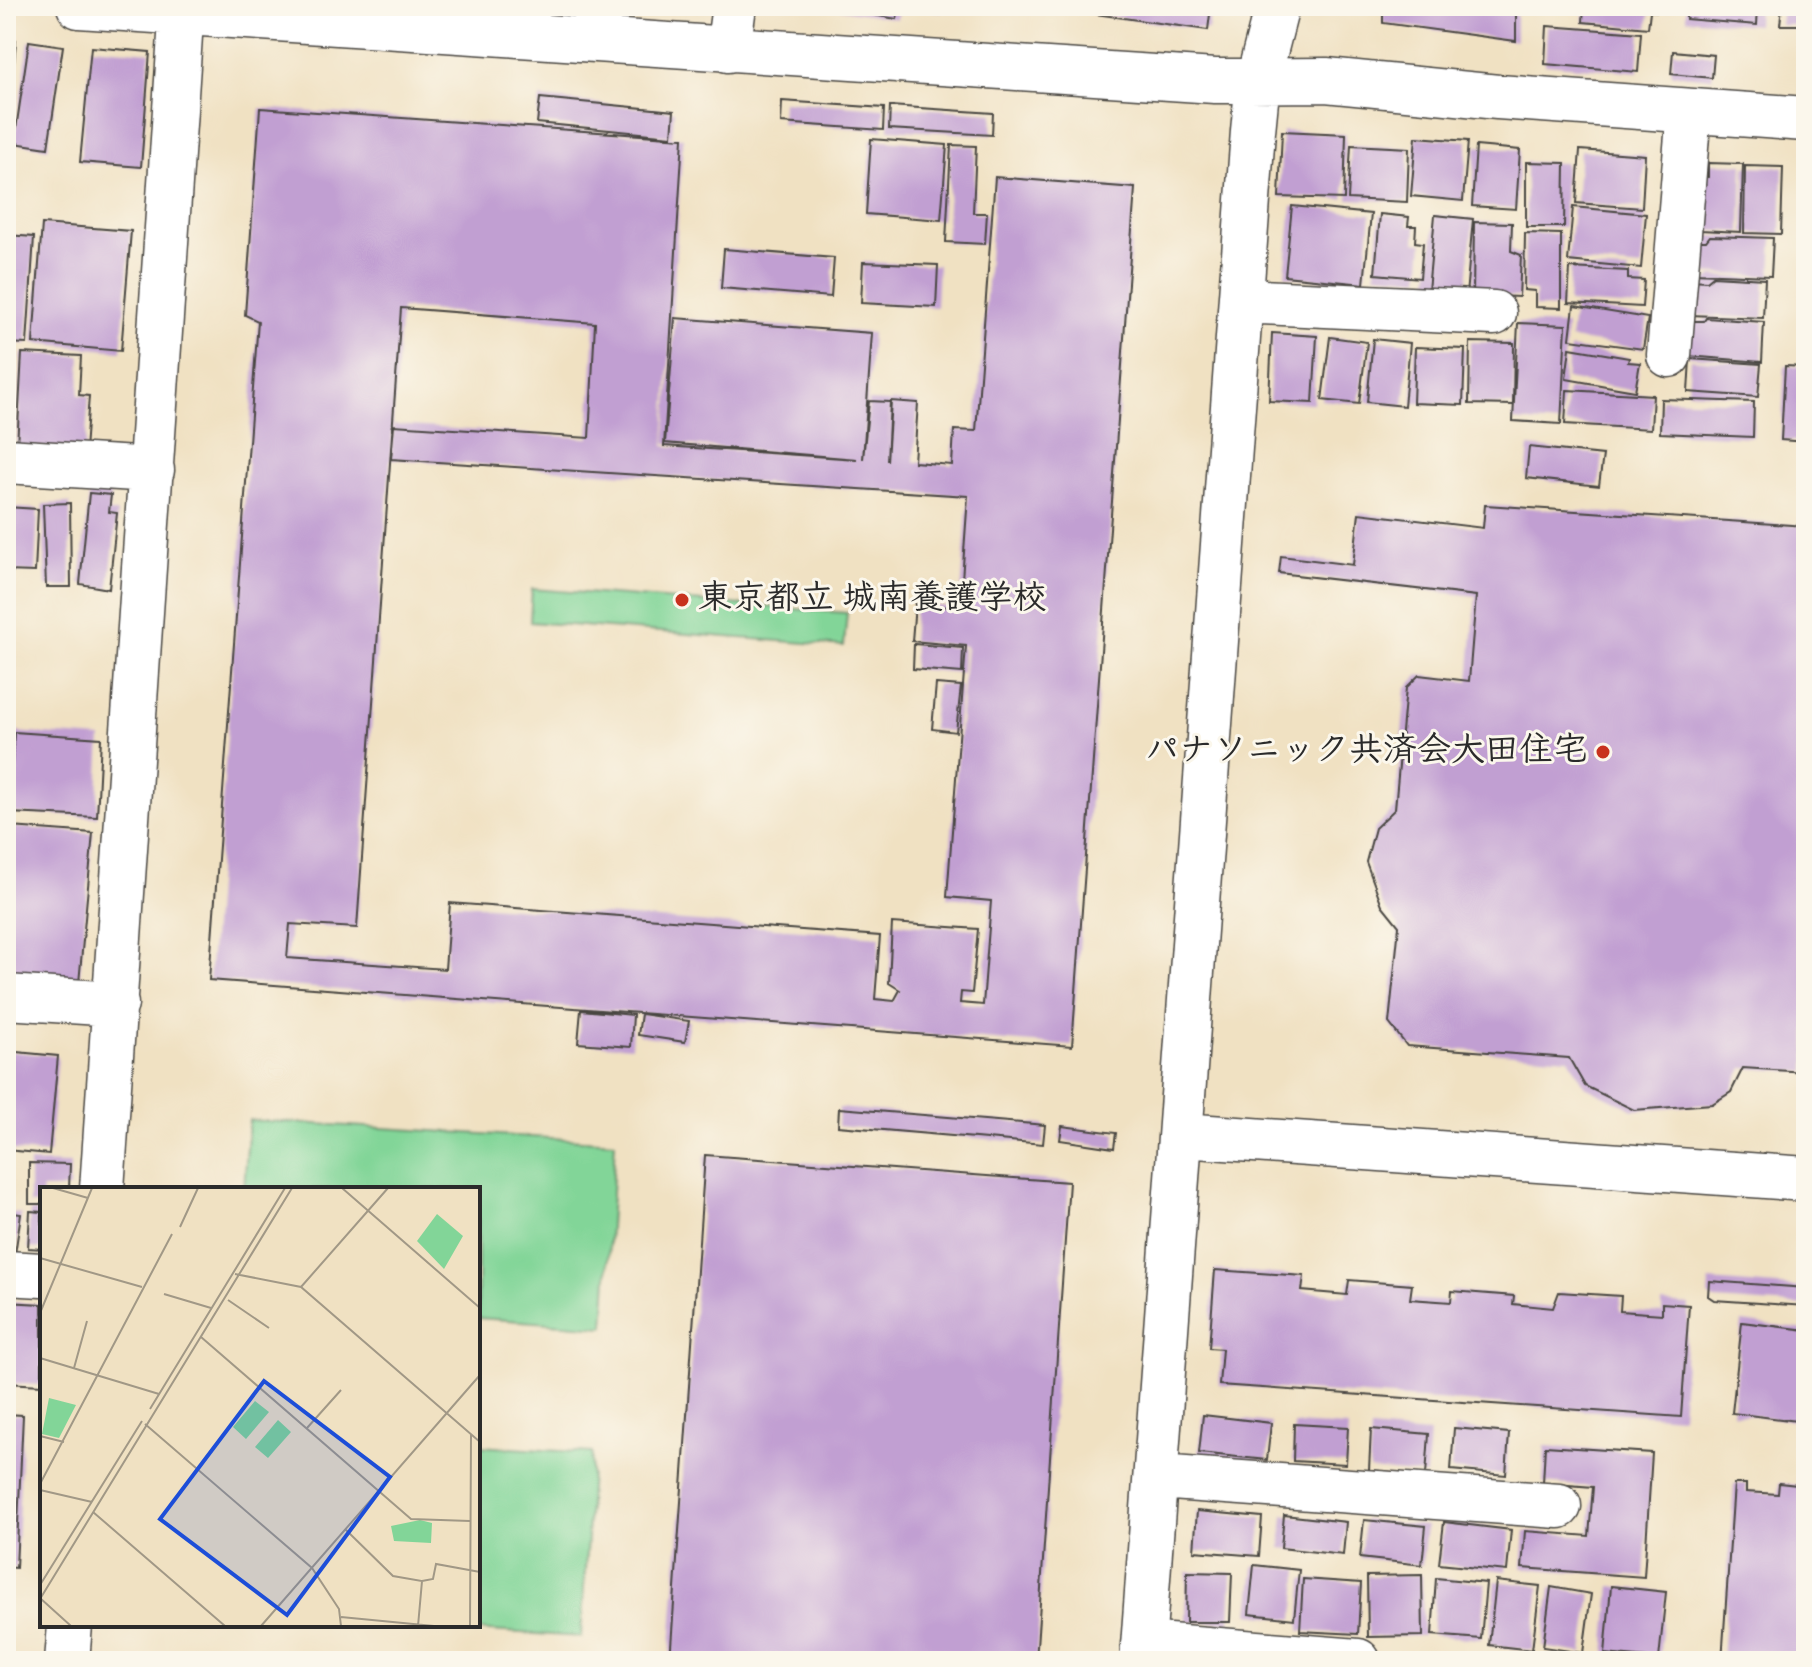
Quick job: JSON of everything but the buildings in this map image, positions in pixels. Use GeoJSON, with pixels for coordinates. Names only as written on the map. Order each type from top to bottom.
{"type":"FeatureCollection","features":[{"type":"Feature","properties":{"kind":"street"},"geometry":{"type":"LineString","coordinates":[[79,6],[181,10],[728,50],[1258,80],[1326,80],[1806,119]]}},
{"type":"Feature","properties":{"kind":"street"},"geometry":{"type":"LineString","coordinates":[[728,50],[734,6]]}},
{"type":"Feature","properties":{"kind":"street"},"geometry":{"type":"LineString","coordinates":[[1277,6],[1258,80],[1158,1477],[1142,1652],[1358,1661]]}},
{"type":"Feature","properties":{"kind":"street"},"geometry":{"type":"LineString","coordinates":[[102,1187],[181,10]]}},
{"type":"Feature","properties":{"kind":"street"},"geometry":{"type":"LineString","coordinates":[[1669,355],[1689,111]]}},
{"type":"Feature","properties":{"kind":"street"},"geometry":{"type":"LineString","coordinates":[[1241,301],[1494,313]]}},
{"type":"Feature","properties":{"kind":"street"},"geometry":{"type":"LineString","coordinates":[[6,461],[152,470]]}},
{"type":"Feature","properties":{"kind":"street"},"geometry":{"type":"LineString","coordinates":[[6,997],[116,1004]]}},
{"type":"Feature","properties":{"kind":"street"},"geometry":{"type":"LineString","coordinates":[[1182,1135],[1806,1179]]}},
{"type":"Feature","properties":{"kind":"street"},"geometry":{"type":"LineString","coordinates":[[6,1273],[40,1275]]}},
{"type":"Feature","properties":{"kind":"street"},"geometry":{"type":"LineString","coordinates":[[1158,1477],[1559,1506]]}},
{"type":"Feature","properties":{"kind":"street"},"geometry":{"type":"LineString","coordinates":[[67,1661],[70,1627]]}},
{"type":"Feature","properties":{"kind":"green space"},"geometry":{"type":"Polygon","coordinates":[[[532,589],[847,613],[844,646],[530,622],[532,589]]]}},
{"type":"Feature","properties":{"kind":"green space"},"geometry":{"type":"Polygon","coordinates":[[[249,1120],[615,1142],[604,1327],[480,1318],[480,1187],[244,1187],[249,1120]]]}},
{"type":"Feature","properties":{"kind":"green space"},"geometry":{"type":"Polygon","coordinates":[[[480,1446],[592,1453],[581,1637],[428,1627],[480,1627],[480,1446]]]}},
{"type":"Feature","properties":{"kind":"place","name":"東京都立 城南養護学校"},"geometry":{"type":"Point","coordinates":[682,600]}},
{"type":"Feature","properties":{"kind":"place","name":"パナソニック共済会大田住宅"},"geometry":{"type":"Point","coordinates":[1603,752]}}]}
